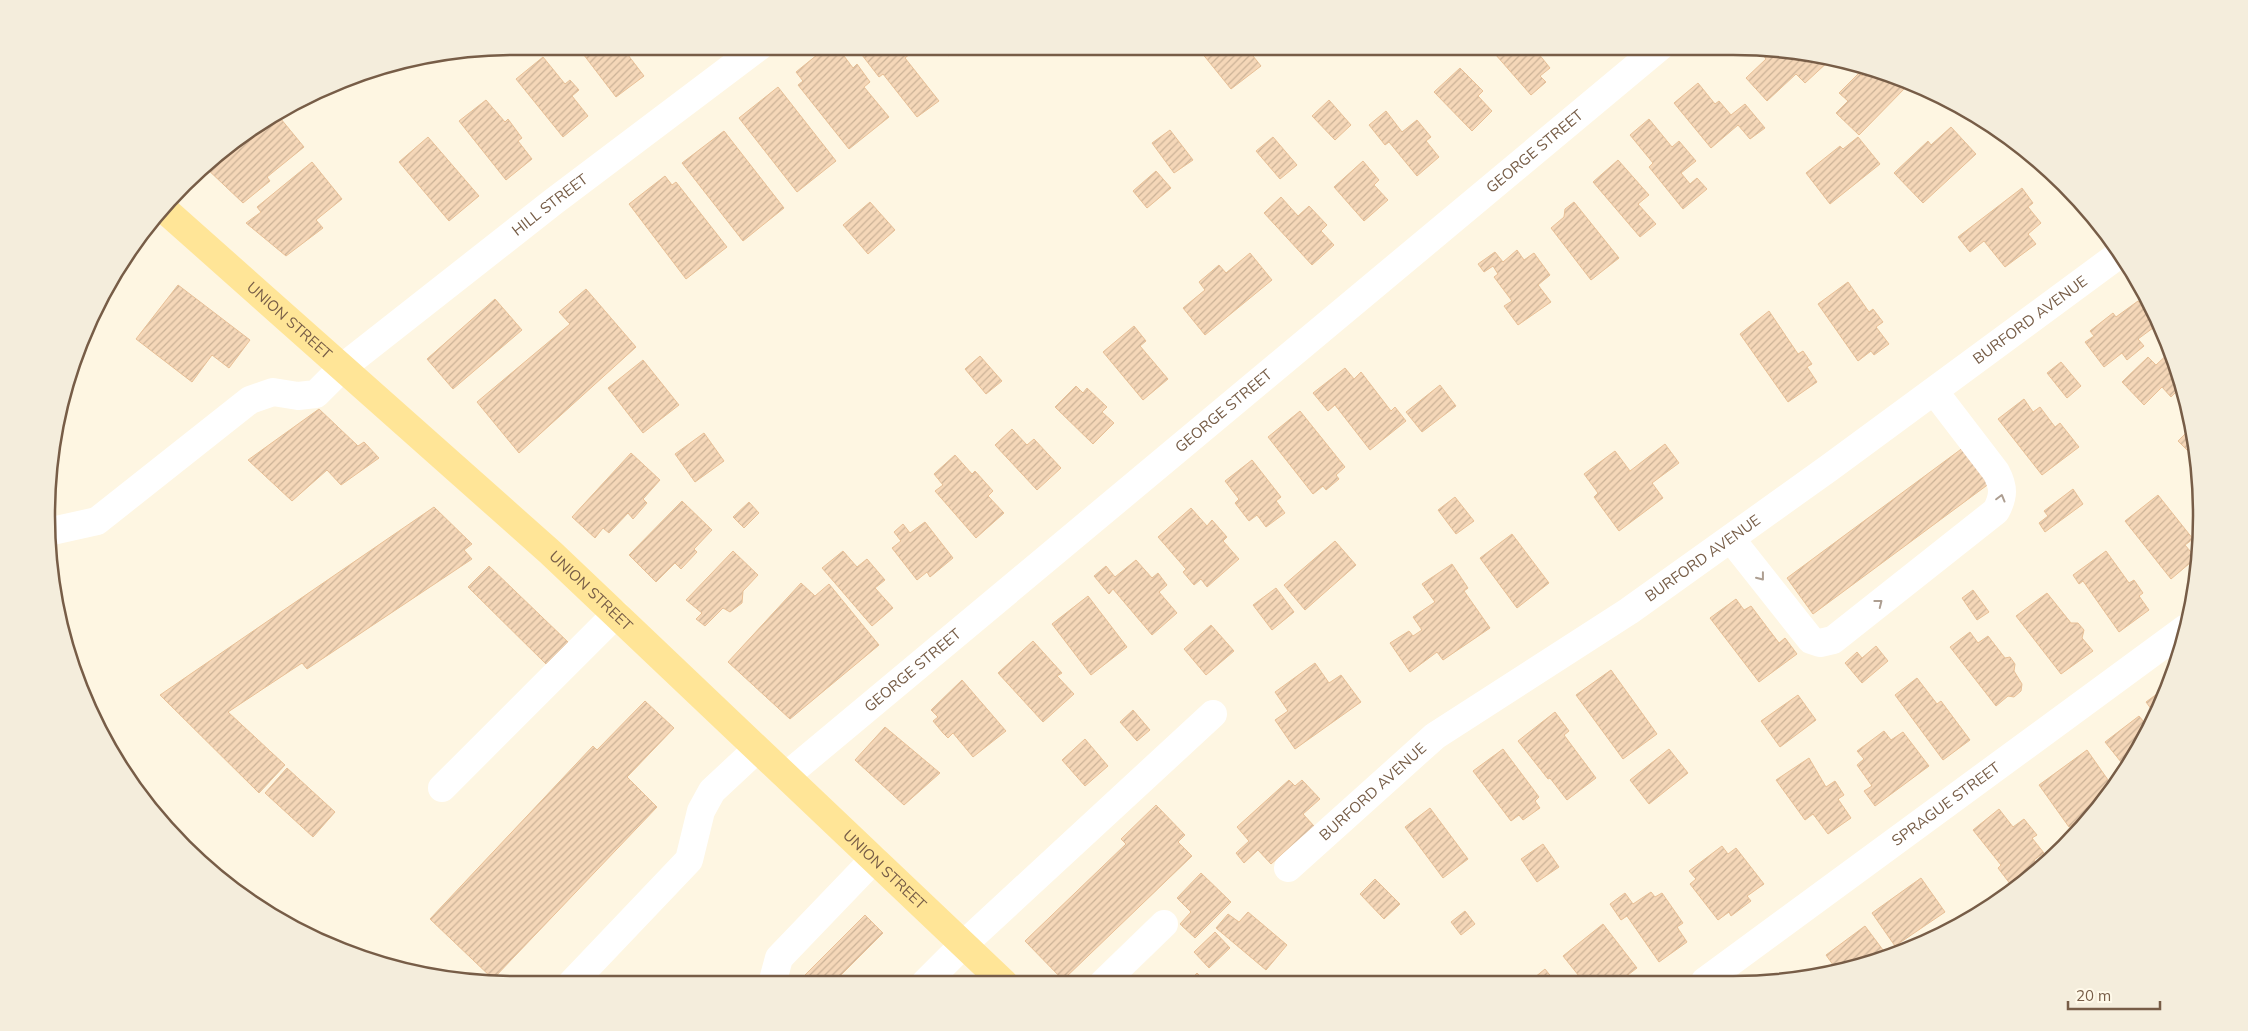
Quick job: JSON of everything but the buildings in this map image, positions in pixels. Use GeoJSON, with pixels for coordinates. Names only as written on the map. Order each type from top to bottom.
{"type":"FeatureCollection","features":[{"type":"Feature","properties":{"kind":"main road","name":"UNION STREET"},"geometry":{"type":"LineString","coordinates":[[168,213],[551,552],[996,976]]}},
{"type":"Feature","properties":{"kind":"street","name":"HILL STREET"},"geometry":{"type":"LineString","coordinates":[[55,530],[97,521],[250,400],[273,392],[298,396],[316,394],[343,367],[553,202],[748,55]]}},
{"type":"Feature","properties":{"kind":"street","name":"GEORGE STREET"},"geometry":{"type":"LineString","coordinates":[[786,776],[1650,55]]}},
{"type":"Feature","properties":{"kind":"street","name":"BURFORD AVENUE"},"geometry":{"type":"LineString","coordinates":[[1288,868],[1435,736],[1629,611],[1934,391],[2114,258]]}},
{"type":"Feature","properties":{"kind":"street"},"geometry":{"type":"LineString","coordinates":[[1731,538],[1811,640],[1820,643],[1833,640],[1996,511],[2002,499],[2003,486],[1996,472],[1934,391]]}},
{"type":"Feature","properties":{"kind":"street"},"geometry":{"type":"LineString","coordinates":[[442,788],[616,614]]}},
{"type":"Feature","properties":{"kind":"street","name":"SPRAGUE STREET"},"geometry":{"type":"LineString","coordinates":[[1711,976],[2177,635]]}},
{"type":"Feature","properties":{"kind":"street"},"geometry":{"type":"LineString","coordinates":[[933,976],[963,945],[1213,714]]}},
{"type":"Feature","properties":{"kind":"street"},"geometry":{"type":"LineString","coordinates":[[579,976],[689,860],[701,811],[712,791],[757,749]]}},
{"type":"Feature","properties":{"kind":"street"},"geometry":{"type":"LineString","coordinates":[[774,976],[778,958],[874,860]]}},
{"type":"Feature","properties":{"kind":"street"},"geometry":{"type":"LineString","coordinates":[[1110,976],[1164,924]]}}]}
